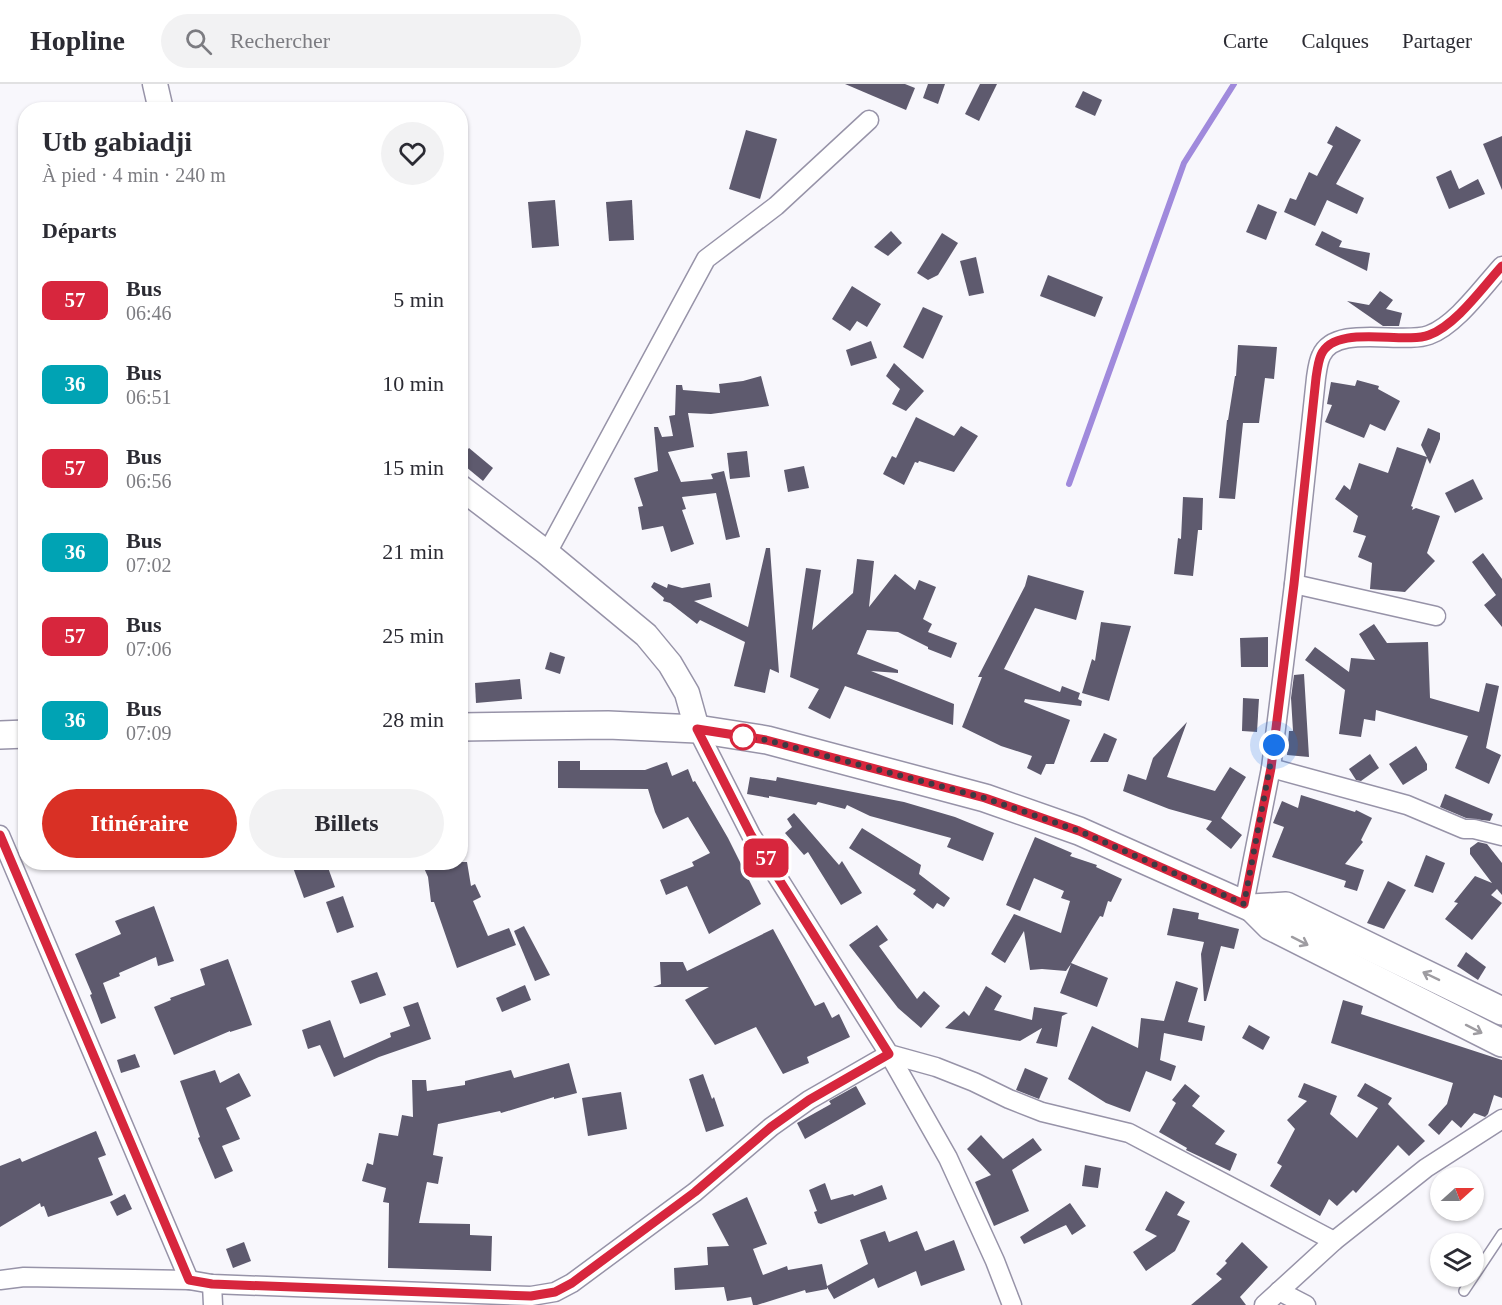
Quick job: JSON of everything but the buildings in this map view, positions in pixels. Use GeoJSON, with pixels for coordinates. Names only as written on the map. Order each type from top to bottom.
{"type":"FeatureCollection","features":[{"type":"Feature","properties":{"kind":"main road"},"geometry":{"type":"LineString","coordinates":[[468,727],[608,724],[697,729],[766,740],[985,798],[1079,831],[1248,906],[1270,926],[1502,1043]]}},
{"type":"Feature","properties":{"kind":"main road"},"geometry":{"type":"LineString","coordinates":[[0,735],[18,734]]}},
{"type":"Feature","properties":{"kind":"main road"},"geometry":{"type":"LineString","coordinates":[[1248,906],[1286,906],[1502,1011]]}},
{"type":"Feature","properties":{"kind":"street"},"geometry":{"type":"LineString","coordinates":[[154,84],[159,102]]}},
{"type":"Feature","properties":{"kind":"street"},"geometry":{"type":"LineString","coordinates":[[547,553],[706,258],[776,206],[869,120]]}},
{"type":"Feature","properties":{"kind":"street"},"geometry":{"type":"LineString","coordinates":[[1248,906],[1271,768],[1320,356],[1326,347],[1352,337],[1382,336],[1416,339],[1431,334],[1446,325],[1502,266]]}},
{"type":"Feature","properties":{"kind":"street"},"geometry":{"type":"LineString","coordinates":[[468,493],[547,553],[646,635],[670,664],[687,693],[697,729],[751,835],[889,1054],[948,1158],[1012,1305]]}},
{"type":"Feature","properties":{"kind":"street"},"geometry":{"type":"LineString","coordinates":[[1294,584],[1436,616]]}},
{"type":"Feature","properties":{"kind":"street"},"geometry":{"type":"LineString","coordinates":[[1271,768],[1407,805],[1464,829],[1474,829],[1502,836]]}},
{"type":"Feature","properties":{"kind":"street"},"geometry":{"type":"LineString","coordinates":[[0,835],[189,1280]]}},
{"type":"Feature","properties":{"kind":"street"},"geometry":{"type":"LineString","coordinates":[[0,1280],[24,1277],[189,1280],[212,1284],[531,1296],[555,1292],[572,1283],[695,1192],[781,1120],[809,1100],[889,1054],[936,1067],[965,1078],[1009,1100],[1042,1112],[1130,1133],[1334,1240]]}},
{"type":"Feature","properties":{"kind":"street"},"geometry":{"type":"LineString","coordinates":[[1264,1305],[1334,1240],[1426,1168],[1502,1119]]}},
{"type":"Feature","properties":{"kind":"street"},"geometry":{"type":"LineString","coordinates":[[212,1284],[213,1305]]}},
{"type":"Feature","properties":{"kind":"street"},"geometry":{"type":"LineString","coordinates":[[1279,1291],[1306,1305]]}},
{"type":"Feature","properties":{"kind":"lane"},"geometry":{"type":"LineString","coordinates":[[1464,1291],[1502,1234]]}},
{"type":"Feature","properties":{"kind":"waterway"},"geometry":{"type":"LineString","coordinates":[[1069,484],[1184,163],[1234,84]]}},
{"type":"Feature","properties":{"kind":"bus line","name":"57"},"geometry":{"type":"LineString","coordinates":[[0,835],[189,1280],[212,1284],[531,1296],[555,1292],[572,1283],[695,1192],[771,1127],[809,1100],[889,1054],[751,835],[697,729],[766,740],[985,798],[1079,831],[1244,904],[1271,768],[1320,356],[1326,347],[1352,337],[1382,336],[1416,339],[1431,334],[1446,325],[1466,306],[1502,266]]}},
{"type":"Feature","properties":{"kind":"route"},"geometry":{"type":"LineString","coordinates":[[743,737],[766,740],[985,798],[1079,831],[1244,904],[1274,745]]}}]}
